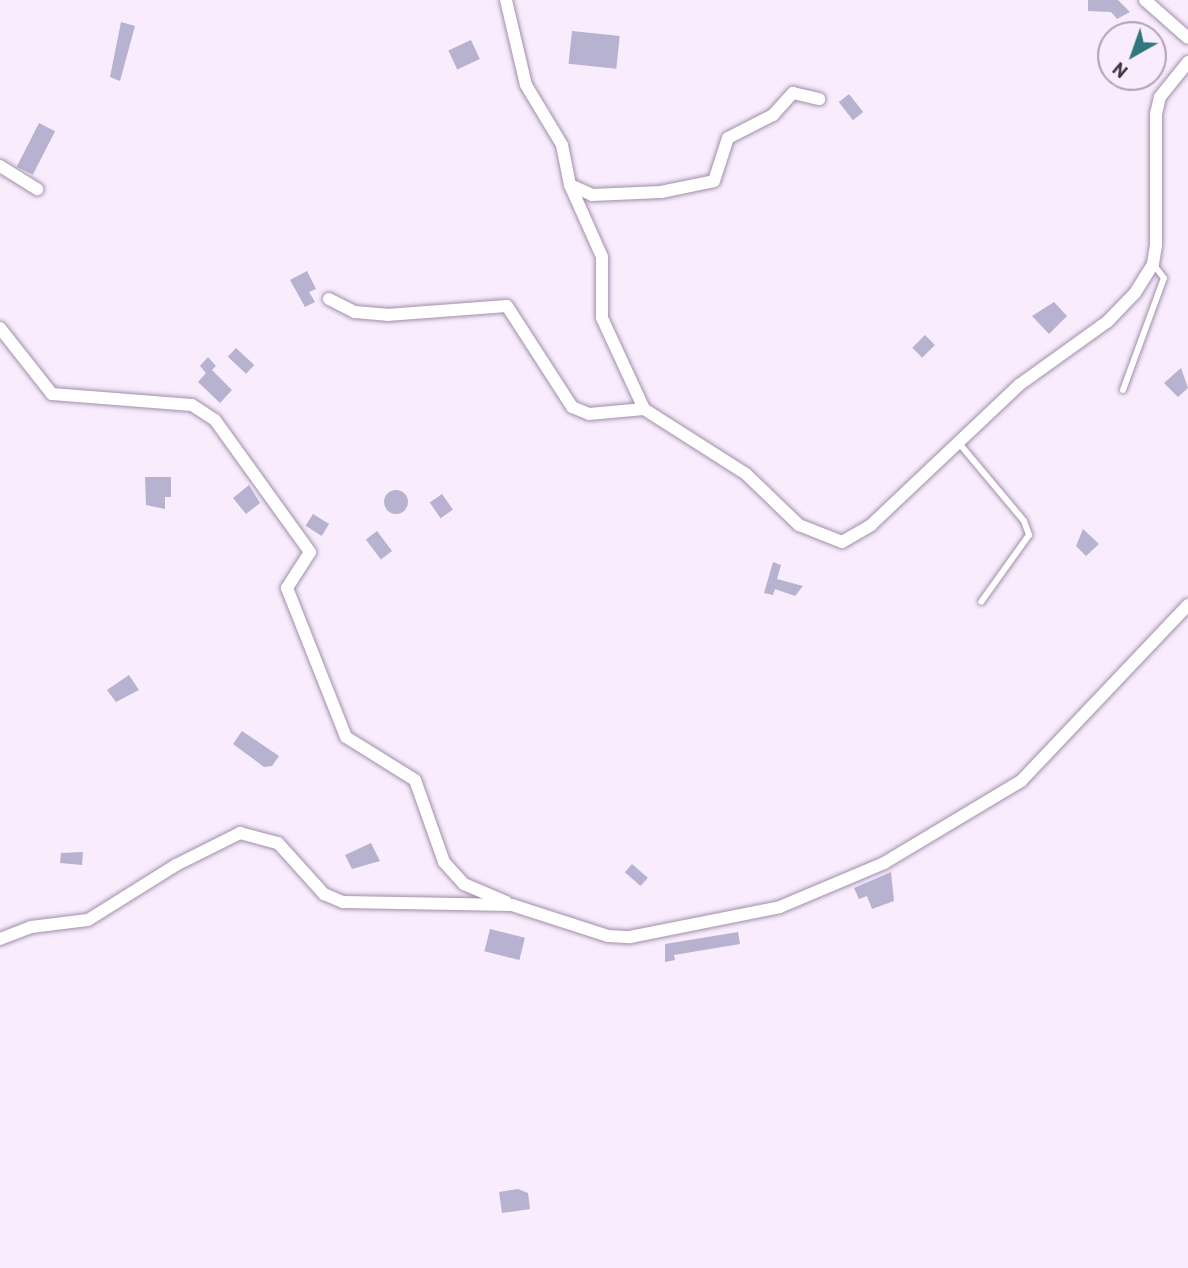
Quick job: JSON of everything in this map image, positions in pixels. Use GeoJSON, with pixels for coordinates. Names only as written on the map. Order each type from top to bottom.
{"type":"FeatureCollection","features":[{"type":"Feature","properties":{"kind":"street"},"geometry":{"type":"LineString","coordinates":[[1145,0],[1188,37]]}},
{"type":"Feature","properties":{"kind":"street"},"geometry":{"type":"LineString","coordinates":[[510,2],[510,36],[526,85],[562,145],[570,185],[602,257],[603,318],[644,409],[746,474],[799,525],[842,542],[871,525],[1018,385],[1108,321],[1153,264],[1156,114],[1160,97],[1188,62]]}},
{"type":"Feature","properties":{"kind":"street"},"geometry":{"type":"LineString","coordinates":[[570,185],[593,195],[661,191],[714,181],[728,138],[773,115],[793,93],[819,99]]}},
{"type":"Feature","properties":{"kind":"street"},"geometry":{"type":"LineString","coordinates":[[0,166],[37,189]]}},
{"type":"Feature","properties":{"kind":"street"},"geometry":{"type":"LineString","coordinates":[[329,299],[355,312],[387,315],[507,306],[572,407],[589,414],[644,409]]}},
{"type":"Feature","properties":{"kind":"street"},"geometry":{"type":"LineString","coordinates":[[0,328],[52,394],[192,405],[215,420],[310,552],[288,589],[346,737],[415,780],[444,862],[454,875],[512,905],[608,936],[630,937],[780,907],[884,863],[1021,782],[1188,605]]}},
{"type":"Feature","properties":{"kind":"street"},"geometry":{"type":"LineString","coordinates":[[0,939],[31,927],[88,920],[176,865],[240,833],[278,843],[324,894],[343,902],[512,905]]}},
{"type":"Feature","properties":{"kind":"lane"},"geometry":{"type":"LineString","coordinates":[[1123,390],[1164,278],[1153,264]]}},
{"type":"Feature","properties":{"kind":"lane"},"geometry":{"type":"LineString","coordinates":[[958,442],[1024,521],[1029,535],[981,601]]}},
{"type":"Feature","properties":{"kind":"building"},"geometry":{"type":"Polygon","coordinates":[[[1088,0],[1118,0],[1130,12],[1117,19],[1111,12],[1088,11],[1088,0]]]}},
{"type":"Feature","properties":{"kind":"building"},"geometry":{"type":"Polygon","coordinates":[[[121,22],[135,26],[120,81],[110,77],[121,22]]]}},
{"type":"Feature","properties":{"kind":"building"},"geometry":{"type":"Polygon","coordinates":[[[572,31],[620,36],[616,69],[569,64],[572,31]]]}},
{"type":"Feature","properties":{"kind":"building"},"geometry":{"type":"Polygon","coordinates":[[[471,40],[480,59],[457,70],[448,51],[471,40]]]}},
{"type":"Feature","properties":{"kind":"building"},"geometry":{"type":"Polygon","coordinates":[[[849,94],[863,112],[853,120],[839,102],[849,94]]]}},
{"type":"Feature","properties":{"kind":"building"},"geometry":{"type":"Polygon","coordinates":[[[39,123],[55,131],[33,175],[17,167],[39,123]]]}},
{"type":"Feature","properties":{"kind":"building"},"geometry":{"type":"Polygon","coordinates":[[[307,271],[316,289],[309,292],[315,302],[305,307],[290,280],[307,271]]]}},
{"type":"Feature","properties":{"kind":"building"},"geometry":{"type":"Polygon","coordinates":[[[1054,302],[1067,316],[1049,334],[1032,316],[1054,302]]]}},
{"type":"Feature","properties":{"kind":"building"},"geometry":{"type":"Polygon","coordinates":[[[925,335],[935,345],[922,358],[912,348],[925,335]]]}},
{"type":"Feature","properties":{"kind":"building"},"geometry":{"type":"Polygon","coordinates":[[[236,348],[254,365],[246,374],[228,357],[236,348]]]}},
{"type":"Feature","properties":{"kind":"building"},"geometry":{"type":"Polygon","coordinates":[[[208,357],[216,366],[212,370],[232,390],[220,403],[198,382],[206,373],[200,366],[208,357]]]}},
{"type":"Feature","properties":{"kind":"building"},"geometry":{"type":"Polygon","coordinates":[[[1181,368],[1188,388],[1178,397],[1164,383],[1181,368]]]}},
{"type":"Feature","properties":{"kind":"building"},"geometry":{"type":"Polygon","coordinates":[[[145,477],[171,477],[171,497],[165,497],[165,509],[146,505],[145,477]]]}},
{"type":"Feature","properties":{"kind":"building"},"geometry":{"type":"Polygon","coordinates":[[[249,485],[260,503],[246,514],[233,498],[249,485]]]}},
{"type":"Feature","properties":{"kind":"building"},"geometry":{"type":"Polygon","coordinates":[[[396,490],[405,493],[408,502],[405,511],[396,514],[387,511],[384,502],[387,493],[396,490]]]}},
{"type":"Feature","properties":{"kind":"building"},"geometry":{"type":"Polygon","coordinates":[[[442,494],[453,510],[441,518],[430,503],[442,494]]]}},
{"type":"Feature","properties":{"kind":"building"},"geometry":{"type":"Polygon","coordinates":[[[313,514],[329,524],[322,536],[306,526],[313,514]]]}},
{"type":"Feature","properties":{"kind":"building"},"geometry":{"type":"Polygon","coordinates":[[[1083,529],[1099,544],[1086,556],[1076,546],[1083,529]]]}},
{"type":"Feature","properties":{"kind":"building"},"geometry":{"type":"Polygon","coordinates":[[[377,531],[392,551],[381,559],[366,539],[377,531]]]}},
{"type":"Feature","properties":{"kind":"building"},"geometry":{"type":"Polygon","coordinates":[[[773,562],[781,565],[777,579],[803,586],[795,596],[775,589],[773,595],[764,593],[773,562]]]}},
{"type":"Feature","properties":{"kind":"building"},"geometry":{"type":"Polygon","coordinates":[[[129,675],[139,690],[116,702],[107,690],[129,675]]]}},
{"type":"Feature","properties":{"kind":"building"},"geometry":{"type":"Polygon","coordinates":[[[242,731],[279,756],[272,766],[264,767],[233,744],[242,731]]]}},
{"type":"Feature","properties":{"kind":"building"},"geometry":{"type":"Polygon","coordinates":[[[371,843],[380,861],[352,869],[345,855],[371,843]]]}},
{"type":"Feature","properties":{"kind":"building"},"geometry":{"type":"Polygon","coordinates":[[[83,852],[82,865],[60,863],[61,853],[83,852]]]}},
{"type":"Feature","properties":{"kind":"building"},"geometry":{"type":"Polygon","coordinates":[[[632,864],[648,878],[641,886],[625,872],[632,864]]]}},
{"type":"Feature","properties":{"kind":"building"},"geometry":{"type":"Polygon","coordinates":[[[891,872],[894,901],[872,909],[867,896],[859,899],[854,888],[891,872]]]}},
{"type":"Feature","properties":{"kind":"building"},"geometry":{"type":"Polygon","coordinates":[[[490,929],[525,938],[519,960],[484,951],[490,929]]]}},
{"type":"Feature","properties":{"kind":"building"},"geometry":{"type":"Polygon","coordinates":[[[738,932],[740,944],[674,955],[675,960],[665,962],[665,944],[738,932]]]}},
{"type":"Feature","properties":{"kind":"building"},"geometry":{"type":"Polygon","coordinates":[[[518,1189],[528,1193],[530,1209],[502,1213],[499,1192],[518,1189]]]}}]}
